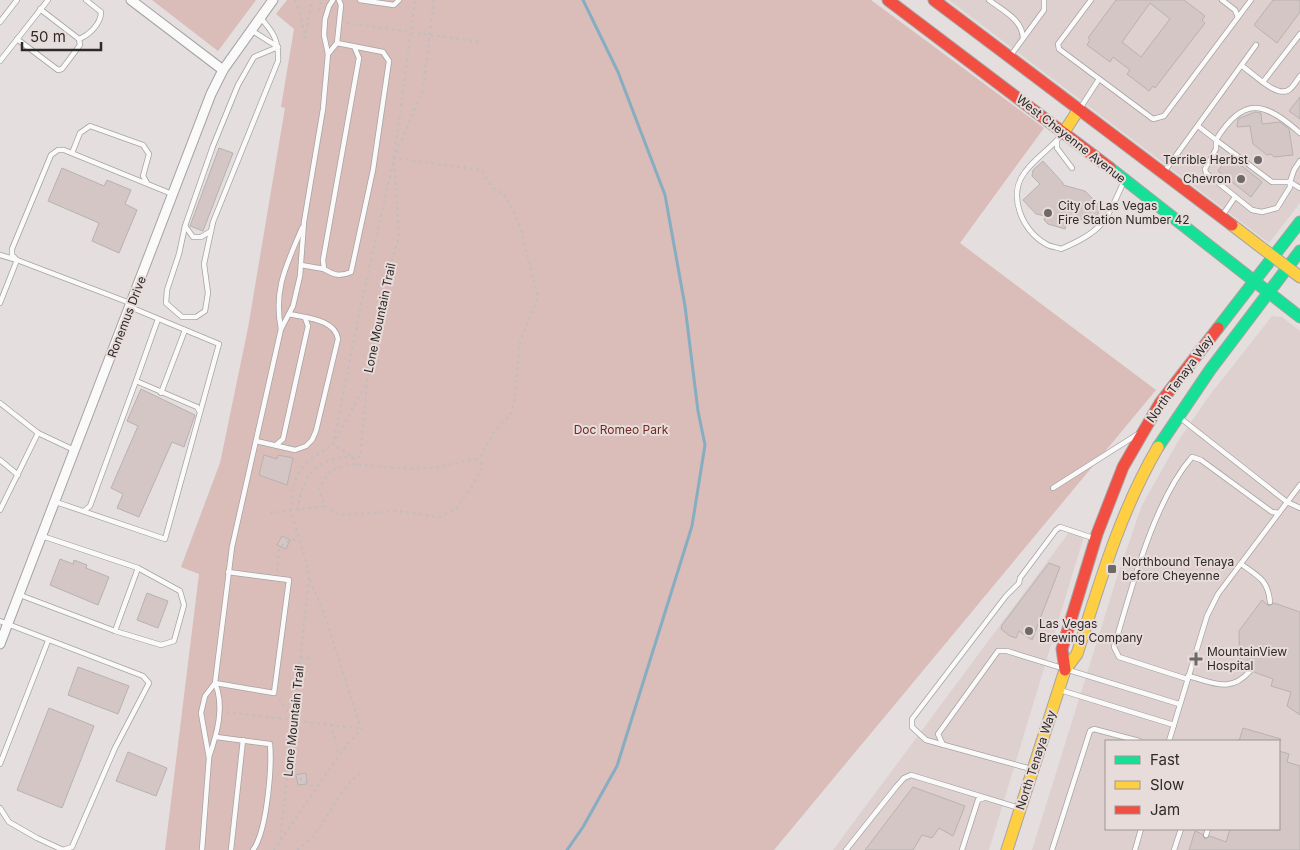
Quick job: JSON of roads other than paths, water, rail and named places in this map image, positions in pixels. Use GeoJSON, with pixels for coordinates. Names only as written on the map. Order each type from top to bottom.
{"type":"FeatureCollection","features":[{"type":"Feature","properties":{"kind":"main road","name":"West Cheyenne Avenue"},"geometry":{"type":"LineString","coordinates":[[888,0],[1060,137],[1125,180],[1300,317]]}},
{"type":"Feature","properties":{"kind":"main road"},"geometry":{"type":"LineString","coordinates":[[934,0],[1300,277]]}},
{"type":"Feature","properties":{"kind":"main road"},"geometry":{"type":"LineString","coordinates":[[1060,137],[1079,109]]}},
{"type":"Feature","properties":{"kind":"main road","name":"North Tenaya Way"},"geometry":{"type":"LineString","coordinates":[[1065,670],[1062,649],[1096,538],[1123,467],[1166,395],[1300,222]]}},
{"type":"Feature","properties":{"kind":"main road","name":"North Tenaya Way"},"geometry":{"type":"LineString","coordinates":[[1007,850],[1065,670],[1077,654],[1117,531],[1131,497],[1176,415],[1300,251]]}},
{"type":"Feature","properties":{"kind":"street"},"geometry":{"type":"LineString","coordinates":[[131,0],[223,70]]}},
{"type":"Feature","properties":{"kind":"street","name":"Ronemus Drive"},"geometry":{"type":"LineString","coordinates":[[0,644],[4,623],[20,595],[211,94],[223,70],[273,0]]}},
{"type":"Feature","properties":{"kind":"lane"},"geometry":{"type":"LineString","coordinates":[[0,22],[17,0]]}},
{"type":"Feature","properties":{"kind":"lane"},"geometry":{"type":"LineString","coordinates":[[0,61],[48,0]]}},
{"type":"Feature","properties":{"kind":"lane"},"geometry":{"type":"LineString","coordinates":[[79,39],[88,35],[101,18],[101,12],[86,0]]}},
{"type":"Feature","properties":{"kind":"lane"},"geometry":{"type":"LineString","coordinates":[[209,758],[201,713],[205,696],[215,682],[228,572],[281,329],[293,306],[301,265],[304,222],[321,128],[328,54],[324,35],[325,19],[328,6],[333,0]]}},
{"type":"Feature","properties":{"kind":"lane"},"geometry":{"type":"LineString","coordinates":[[328,54],[337,43],[342,5],[339,0]]}},
{"type":"Feature","properties":{"kind":"lane"},"geometry":{"type":"LineString","coordinates":[[360,0],[394,5],[400,0]]}},
{"type":"Feature","properties":{"kind":"lane"},"geometry":{"type":"LineString","coordinates":[[989,0],[1018,22],[1023,29],[1023,38]]}},
{"type":"Feature","properties":{"kind":"lane"},"geometry":{"type":"LineString","coordinates":[[1010,57],[1044,10],[1044,0]]}},
{"type":"Feature","properties":{"kind":"lane"},"geometry":{"type":"LineString","coordinates":[[1091,0],[1058,44],[1059,49],[1153,119],[1164,116],[1251,0]]}},
{"type":"Feature","properties":{"kind":"lane"},"geometry":{"type":"LineString","coordinates":[[1222,0],[1235,10],[1238,17]]}},
{"type":"Feature","properties":{"kind":"lane"},"geometry":{"type":"LineString","coordinates":[[17,39],[58,70],[62,69],[80,45],[79,39],[40,10]]}},
{"type":"Feature","properties":{"kind":"lane"},"geometry":{"type":"LineString","coordinates":[[260,17],[277,37],[278,47],[273,75],[211,231],[204,264],[208,293],[204,311],[196,317],[182,317],[166,303],[167,290],[179,254],[184,226],[213,146],[238,85],[254,56],[278,47]]}},
{"type":"Feature","properties":{"kind":"lane"},"geometry":{"type":"LineString","coordinates":[[251,30],[278,47]]}},
{"type":"Feature","properties":{"kind":"lane"},"geometry":{"type":"LineString","coordinates":[[1263,82],[1300,34]]}},
{"type":"Feature","properties":{"kind":"lane"},"geometry":{"type":"LineString","coordinates":[[1294,42],[1300,47]]}},
{"type":"Feature","properties":{"kind":"lane"},"geometry":{"type":"LineString","coordinates":[[301,265],[324,269],[335,275],[344,276],[351,272],[373,170],[389,61],[383,52],[337,43]]}},
{"type":"Feature","properties":{"kind":"lane"},"geometry":{"type":"LineString","coordinates":[[1163,173],[1256,45]]}},
{"type":"Feature","properties":{"kind":"lane"},"geometry":{"type":"LineString","coordinates":[[324,269],[323,260],[359,58],[354,46]]}},
{"type":"Feature","properties":{"kind":"lane"},"geometry":{"type":"LineString","coordinates":[[1242,66],[1281,93],[1289,91],[1300,76]]}},
{"type":"Feature","properties":{"kind":"lane"},"geometry":{"type":"LineString","coordinates":[[1079,109],[1099,79]]}},
{"type":"Feature","properties":{"kind":"lane"},"geometry":{"type":"LineString","coordinates":[[1300,133],[1274,113],[1255,108],[1236,112],[1216,140],[1216,148],[1205,169],[1206,173],[1252,210],[1262,212],[1277,208],[1286,194],[1294,170],[1300,162]]}},
{"type":"Feature","properties":{"kind":"lane"},"geometry":{"type":"LineString","coordinates":[[72,153],[80,133],[90,126],[143,145],[149,154],[142,176],[148,184]]}},
{"type":"Feature","properties":{"kind":"lane"},"geometry":{"type":"LineString","coordinates":[[1198,126],[1272,182],[1290,182],[1300,188]]}},
{"type":"Feature","properties":{"kind":"lane"},"geometry":{"type":"LineString","coordinates":[[1060,137],[1057,148],[1072,168]]}},
{"type":"Feature","properties":{"kind":"lane"},"geometry":{"type":"LineString","coordinates":[[1060,137],[1025,172],[1019,182],[1017,197],[1019,210],[1025,224],[1046,244],[1061,249],[1095,233],[1110,216],[1125,180]]}},
{"type":"Feature","properties":{"kind":"lane"},"geometry":{"type":"LineString","coordinates":[[17,260],[12,255],[12,248],[51,155],[58,150],[72,153],[173,194]]}},
{"type":"Feature","properties":{"kind":"lane"},"geometry":{"type":"LineString","coordinates":[[1222,217],[1236,197]]}},
{"type":"Feature","properties":{"kind":"lane"},"geometry":{"type":"LineString","coordinates":[[281,329],[277,310],[280,286],[304,222]]}},
{"type":"Feature","properties":{"kind":"lane"},"geometry":{"type":"LineString","coordinates":[[184,226],[193,237],[201,237],[211,231]]}},
{"type":"Feature","properties":{"kind":"lane"},"geometry":{"type":"LineString","coordinates":[[0,255],[131,305],[184,330],[220,344],[165,539],[56,502]]}},
{"type":"Feature","properties":{"kind":"lane"},"geometry":{"type":"LineString","coordinates":[[0,303],[17,260]]}},
{"type":"Feature","properties":{"kind":"lane"},"geometry":{"type":"LineString","coordinates":[[256,441],[295,450],[306,446],[312,440],[316,431],[338,339],[337,332],[332,326],[289,314]]}},
{"type":"Feature","properties":{"kind":"lane"},"geometry":{"type":"LineString","coordinates":[[84,511],[90,506],[158,318]]}},
{"type":"Feature","properties":{"kind":"lane"},"geometry":{"type":"LineString","coordinates":[[276,446],[282,440],[308,326],[305,318]]}},
{"type":"Feature","properties":{"kind":"lane"},"geometry":{"type":"LineString","coordinates":[[161,392],[184,330]]}},
{"type":"Feature","properties":{"kind":"lane"},"geometry":{"type":"LineString","coordinates":[[136,381],[197,407],[200,412]]}},
{"type":"Feature","properties":{"kind":"lane"},"geometry":{"type":"LineString","coordinates":[[0,403],[38,433],[75,450]]}},
{"type":"Feature","properties":{"kind":"lane"},"geometry":{"type":"LineString","coordinates":[[1176,415],[1287,502],[1300,508]]}},
{"type":"Feature","properties":{"kind":"lane"},"geometry":{"type":"LineString","coordinates":[[1053,488],[1143,431]]}},
{"type":"Feature","properties":{"kind":"lane"},"geometry":{"type":"LineString","coordinates":[[0,510],[38,433]]}},
{"type":"Feature","properties":{"kind":"lane"},"geometry":{"type":"LineString","coordinates":[[1250,671],[1239,683],[1232,685],[1187,678],[1119,657],[1114,647],[1142,554],[1159,514],[1183,467],[1192,457],[1201,460],[1272,512],[1279,513]]}},
{"type":"Feature","properties":{"kind":"lane"},"geometry":{"type":"LineString","coordinates":[[0,460],[18,475]]}},
{"type":"Feature","properties":{"kind":"lane"},"geometry":{"type":"LineString","coordinates":[[1169,740],[1207,616],[1218,594],[1300,485]]}},
{"type":"Feature","properties":{"kind":"lane"},"geometry":{"type":"LineString","coordinates":[[1032,770],[926,740],[912,727],[912,719],[1006,596],[1019,583],[1020,578],[1056,530],[1060,527],[1065,528],[1096,538]]}},
{"type":"Feature","properties":{"kind":"lane"},"geometry":{"type":"LineString","coordinates":[[20,595],[115,631],[161,646],[174,641],[184,605],[180,591],[138,568],[42,536]]}},
{"type":"Feature","properties":{"kind":"lane"},"geometry":{"type":"LineString","coordinates":[[1240,564],[1265,582],[1269,589],[1270,602]]}},
{"type":"Feature","properties":{"kind":"lane"},"geometry":{"type":"LineString","coordinates":[[115,631],[138,568]]}},
{"type":"Feature","properties":{"kind":"lane"},"geometry":{"type":"LineString","coordinates":[[215,682],[274,693],[289,580],[228,572]]}},
{"type":"Feature","properties":{"kind":"lane"},"geometry":{"type":"LineString","coordinates":[[0,808],[9,822],[37,838],[63,850],[72,847],[115,748],[148,683],[142,676],[4,623]]}},
{"type":"Feature","properties":{"kind":"lane"},"geometry":{"type":"LineString","coordinates":[[0,764],[48,641]]}},
{"type":"Feature","properties":{"kind":"lane"},"geometry":{"type":"LineString","coordinates":[[943,745],[938,734],[998,651],[1007,651],[1179,704]]}},
{"type":"Feature","properties":{"kind":"lane"},"geometry":{"type":"LineString","coordinates":[[202,850],[209,758],[216,737],[221,696],[215,682]]}},
{"type":"Feature","properties":{"kind":"lane"},"geometry":{"type":"LineString","coordinates":[[1059,690],[1174,725]]}},
{"type":"Feature","properties":{"kind":"lane"},"geometry":{"type":"LineString","coordinates":[[1052,850],[1090,731],[1094,729],[1134,740]]}},
{"type":"Feature","properties":{"kind":"lane"},"geometry":{"type":"LineString","coordinates":[[216,737],[270,744],[265,817],[258,843],[253,850]]}},
{"type":"Feature","properties":{"kind":"lane"},"geometry":{"type":"LineString","coordinates":[[231,850],[243,740]]}},
{"type":"Feature","properties":{"kind":"lane"},"geometry":{"type":"LineString","coordinates":[[846,850],[896,787],[904,778],[911,775],[1020,809]]}},
{"type":"Feature","properties":{"kind":"lane"},"geometry":{"type":"LineString","coordinates":[[962,850],[978,800],[984,798]]}},
{"type":"Feature","properties":{"kind":"lane"},"geometry":{"type":"LineString","coordinates":[[1134,850],[1142,830]]}},
{"type":"Feature","properties":{"kind":"lane"},"geometry":{"type":"LineString","coordinates":[[1174,850],[1181,830]]}},
{"type":"Feature","properties":{"kind":"lane"},"geometry":{"type":"LineString","coordinates":[[1206,835],[1208,830]]}},
{"type":"Feature","properties":{"kind":"waterway"},"geometry":{"type":"LineString","coordinates":[[567,850],[583,827],[617,766],[692,526],[705,445],[698,411],[685,306],[665,195],[618,72],[583,0]]}},
{"type":"Feature","properties":{"kind":"place","name":"Terrible Herbst"},"geometry":{"type":"Point","coordinates":[1258,160]}},
{"type":"Feature","properties":{"kind":"place","name":"Chevron"},"geometry":{"type":"Point","coordinates":[1241,179]}},
{"type":"Feature","properties":{"kind":"place","name":"City of Las Vegas Fire Station Number 42"},"geometry":{"type":"Point","coordinates":[1048,213]}},
{"type":"Feature","properties":{"kind":"place","name":"Northbound Tenaya before Cheyenne"},"geometry":{"type":"Point","coordinates":[1112,569]}},
{"type":"Feature","properties":{"kind":"place","name":"Las Vegas Brewing Company"},"geometry":{"type":"Point","coordinates":[1029,631]}},
{"type":"Feature","properties":{"kind":"place","name":"MountainView Hospital"},"geometry":{"type":"Point","coordinates":[1196,659]}},
{"type":"Feature","properties":{"kind":"park label","name":"Doc Romeo Park"},"geometry":{"type":"Point","coordinates":[621,430]}}]}
